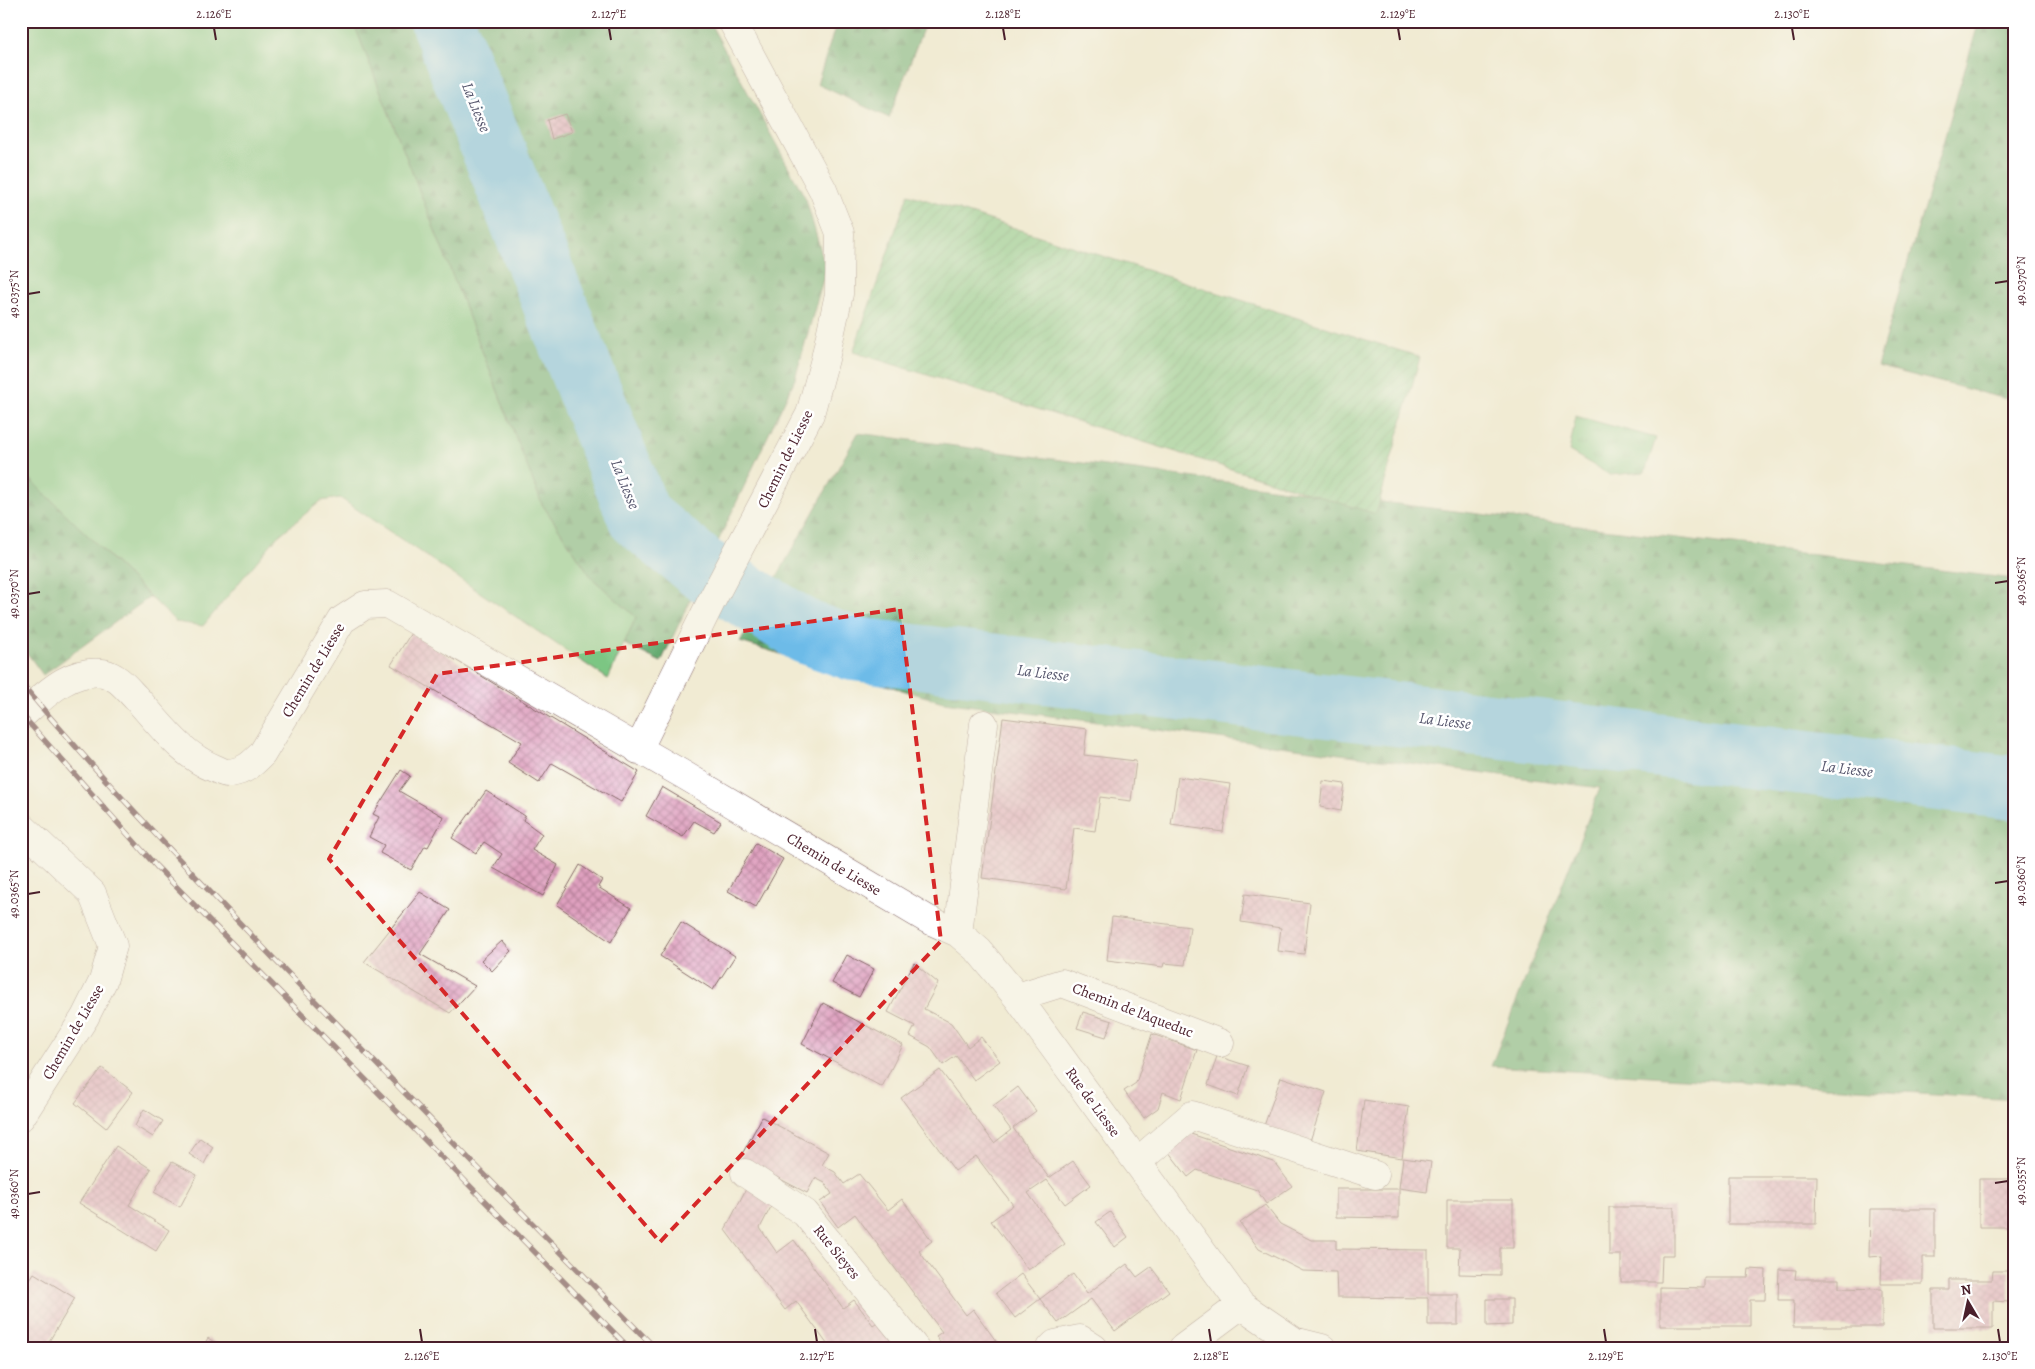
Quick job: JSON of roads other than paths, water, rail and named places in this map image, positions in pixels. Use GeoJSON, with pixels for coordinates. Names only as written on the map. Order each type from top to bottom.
{"type":"FeatureCollection","features":[{"type":"Feature","properties":{"kind":"street","name":"Chemin de Liesse"},"geometry":{"type":"LineString","coordinates":[[638,750],[712,602],[810,414],[825,359],[839,294],[840,233],[823,190],[732,21]]}},
{"type":"Feature","properties":{"kind":"street","name":"Chemin de Liesse"},"geometry":{"type":"LineString","coordinates":[[21,716],[52,688],[71,678],[92,673],[105,673],[121,682],[183,750],[207,766],[228,774],[248,768],[262,754],[342,620],[365,605],[388,604],[927,919]]}},
{"type":"Feature","properties":{"kind":"street"},"geometry":{"type":"LineString","coordinates":[[958,933],[984,724]]}},
{"type":"Feature","properties":{"kind":"street","name":"Chemin de Liesse"},"geometry":{"type":"LineString","coordinates":[[21,826],[92,893],[113,946],[103,981],[85,1017],[21,1117]]}},
{"type":"Feature","properties":{"kind":"street","name":"Rue de Liesse"},"geometry":{"type":"LineString","coordinates":[[927,919],[958,933],[979,951],[1017,997],[1241,1305],[1294,1341],[1322,1348]]}},
{"type":"Feature","properties":{"kind":"street","name":"Chemin de l'Aqueduc"},"geometry":{"type":"LineString","coordinates":[[1017,997],[1062,983],[1220,1043]]}},
{"type":"Feature","properties":{"kind":"street"},"geometry":{"type":"LineString","coordinates":[[1137,1162],[1192,1115],[1375,1175]]}},
{"type":"Feature","properties":{"kind":"street","name":"Rue Sieyes"},"geometry":{"type":"LineString","coordinates":[[745,1173],[805,1213],[915,1348]]}},
{"type":"Feature","properties":{"kind":"street"},"geometry":{"type":"LineString","coordinates":[[1183,1348],[1241,1305]]}},
{"type":"Feature","properties":{"kind":"street"},"geometry":{"type":"LineString","coordinates":[[1051,1348],[1055,1344],[1080,1339],[1094,1348]]}},
{"type":"Feature","properties":{"kind":"waterway","name":"La Liesse"},"geometry":{"type":"LineString","coordinates":[[442,21],[640,518],[700,567],[806,632],[854,649],[2014,788]]}},
{"type":"Feature","properties":{"kind":"railway"},"geometry":{"type":"LineString","coordinates":[[21,683],[115,790],[212,894],[655,1348]]}},
{"type":"Feature","properties":{"kind":"railway"},"geometry":{"type":"LineString","coordinates":[[21,714],[156,866],[629,1348]]}}]}
